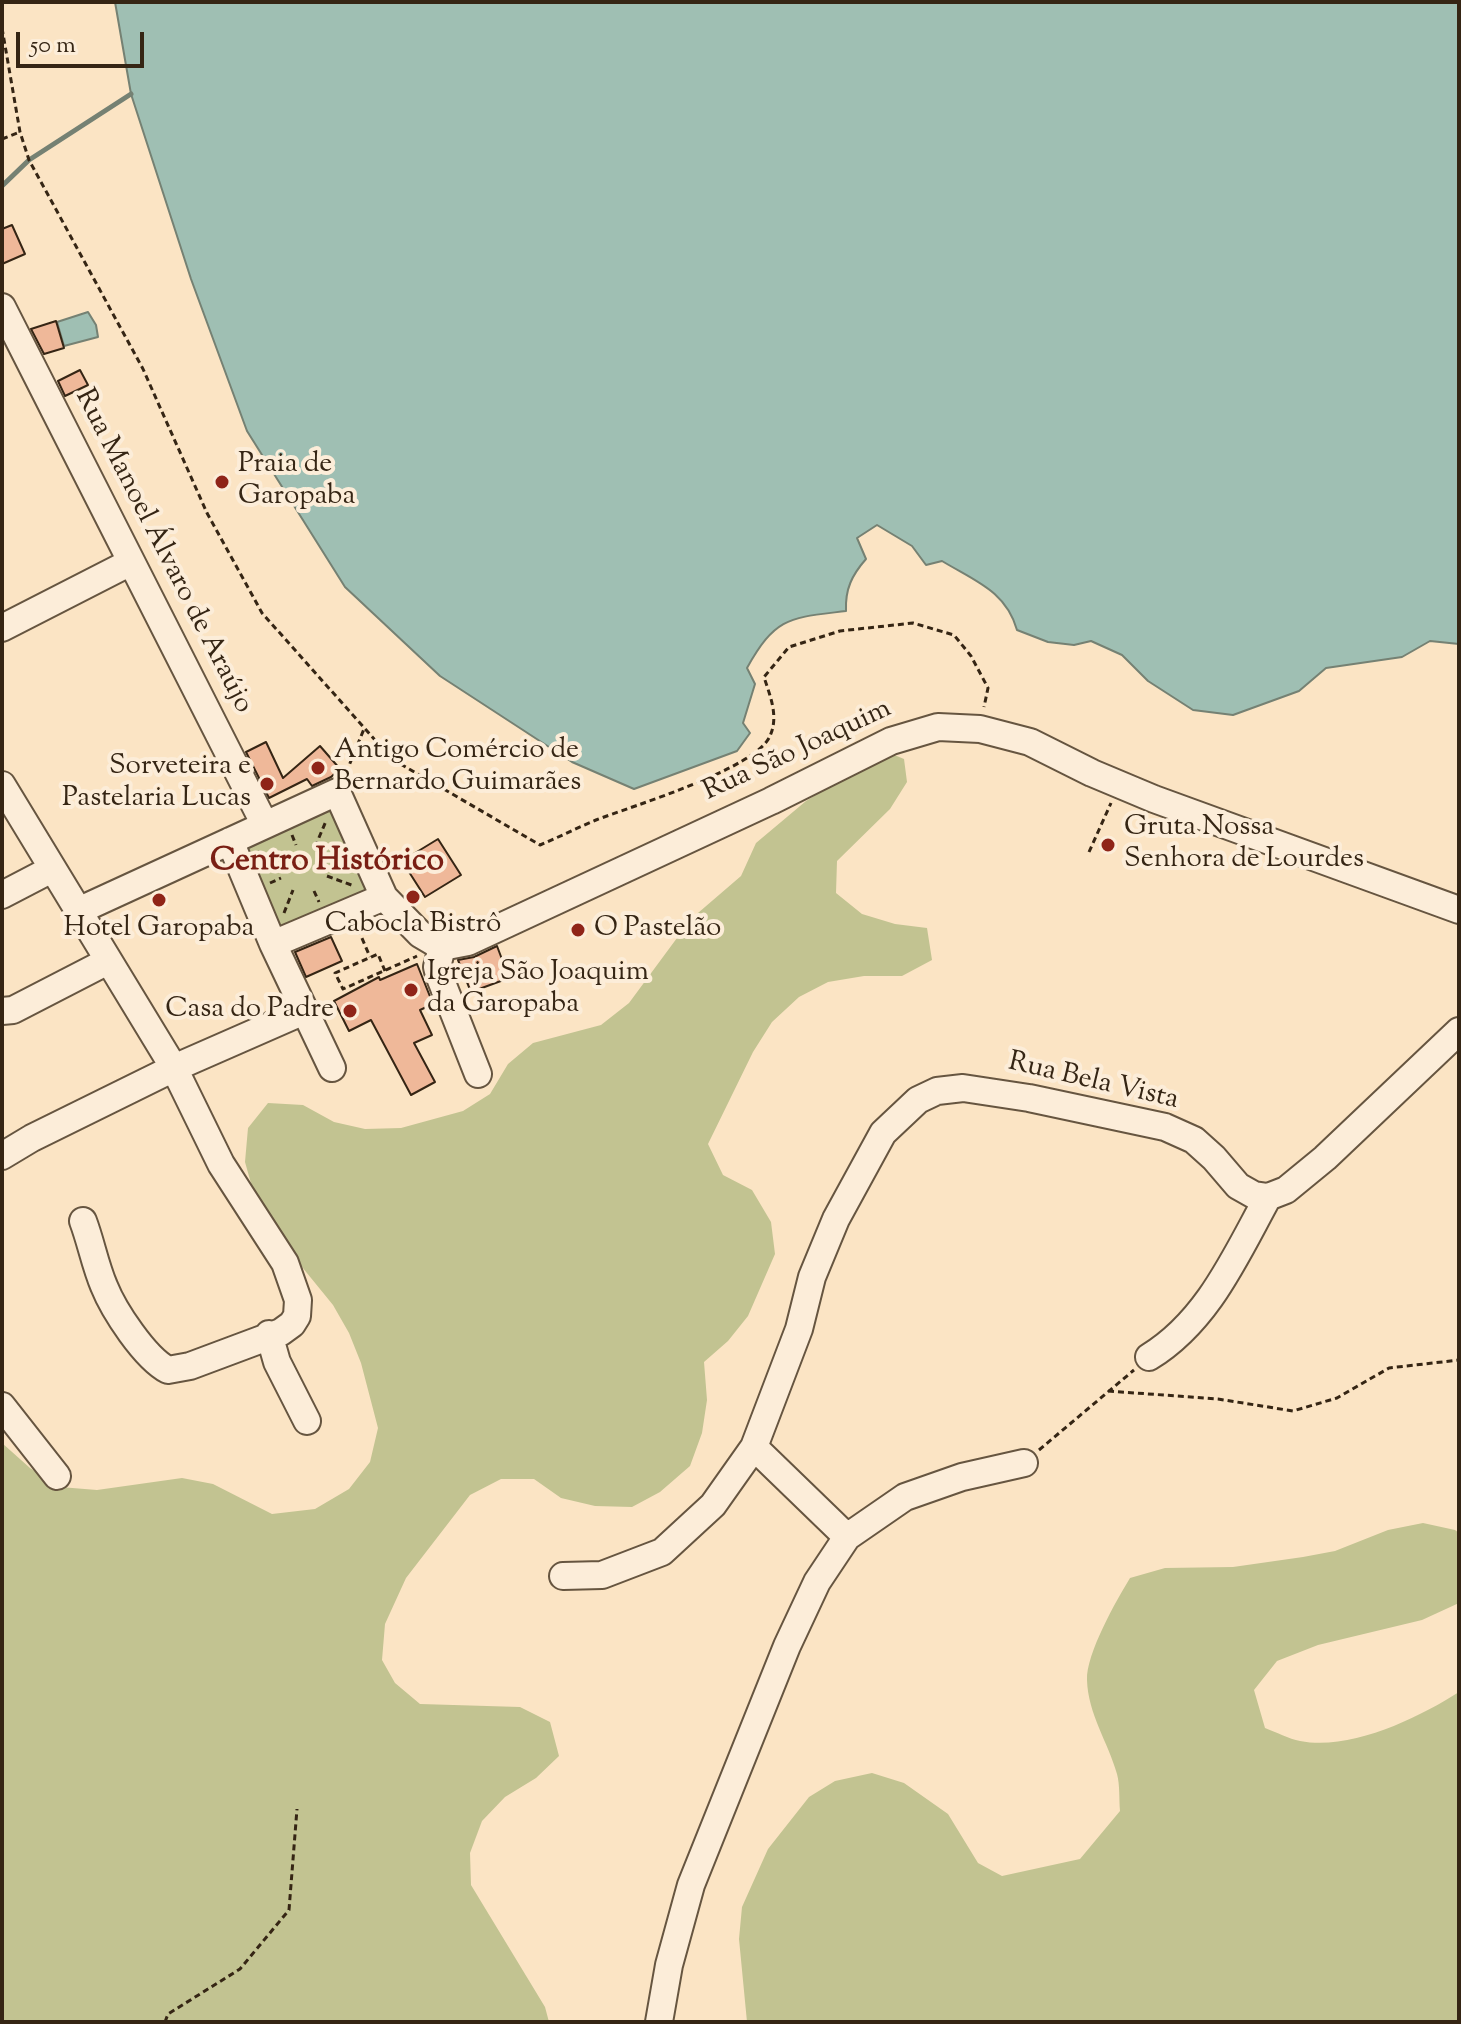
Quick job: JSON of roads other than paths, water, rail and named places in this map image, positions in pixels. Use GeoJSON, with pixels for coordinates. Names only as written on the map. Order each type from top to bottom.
{"type":"FeatureCollection","features":[{"type":"Feature","properties":{"kind":"street","name":"Rua Manoel Álvaro de Araújo"},"geometry":{"type":"LineString","coordinates":[[2,307],[265,825]]}},
{"type":"Feature","properties":{"kind":"street"},"geometry":{"type":"LineString","coordinates":[[2,628],[131,562]]}},
{"type":"Feature","properties":{"kind":"street","name":"Rua São Joaquim"},"geometry":{"type":"LineString","coordinates":[[442,947],[468,942],[771,801],[891,741],[938,727],[980,729],[1030,742],[1119,785],[1176,808],[1459,910]]}},
{"type":"Feature","properties":{"kind":"street"},"geometry":{"type":"LineString","coordinates":[[2,785],[10,815],[52,869],[78,911],[174,1068],[214,1151],[279,1253],[298,1300],[297,1316],[281,1332],[190,1366],[168,1370],[149,1357],[104,1288],[83,1221]]}},
{"type":"Feature","properties":{"kind":"street"},"geometry":{"type":"LineString","coordinates":[[78,911],[337,792],[384,897],[420,934],[442,947],[437,967],[439,975],[478,1074]]}},
{"type":"Feature","properties":{"kind":"street"},"geometry":{"type":"LineString","coordinates":[[230,841],[273,944],[332,1068]]}},
{"type":"Feature","properties":{"kind":"street"},"geometry":{"type":"LineString","coordinates":[[2,895],[52,869]]}},
{"type":"Feature","properties":{"kind":"street"},"geometry":{"type":"LineString","coordinates":[[273,944],[384,897]]}},
{"type":"Feature","properties":{"kind":"street"},"geometry":{"type":"LineString","coordinates":[[2,1011],[13,1010],[108,961]]}},
{"type":"Feature","properties":{"kind":"street"},"geometry":{"type":"LineString","coordinates":[[2,1156],[174,1068],[304,1011]]}},
{"type":"Feature","properties":{"kind":"street"},"geometry":{"type":"LineString","coordinates":[[1149,1357],[1171,1342],[1200,1314],[1268,1197],[1286,1190],[1325,1158],[1459,1031]]}},
{"type":"Feature","properties":{"kind":"street","name":"Rua Bela Vista"},"geometry":{"type":"LineString","coordinates":[[563,1576],[602,1575],[662,1552],[713,1505],[754,1447],[799,1329],[812,1277],[836,1219],[883,1133],[918,1100],[937,1091],[963,1088],[1029,1098],[1165,1127],[1194,1140],[1238,1186],[1254,1195],[1268,1197]]}},
{"type":"Feature","properties":{"kind":"street"},"geometry":{"type":"LineString","coordinates":[[269,1334],[282,1372],[307,1421]]}},
{"type":"Feature","properties":{"kind":"street"},"geometry":{"type":"LineString","coordinates":[[2,1406],[57,1476]]}},
{"type":"Feature","properties":{"kind":"street"},"geometry":{"type":"LineString","coordinates":[[754,1447],[847,1537]]}},
{"type":"Feature","properties":{"kind":"street"},"geometry":{"type":"LineString","coordinates":[[659,2022],[669,1965],[691,1885],[787,1646],[817,1582],[847,1537],[905,1497],[962,1477],[1024,1463]]}},
{"type":"Feature","properties":{"kind":"waterway"},"geometry":{"type":"LineString","coordinates":[[2,186],[29,160],[131,94]]}},
{"type":"Feature","properties":{"kind":"place","name":"Praia de Garopaba"},"geometry":{"type":"Point","coordinates":[222,482]}},
{"type":"Feature","properties":{"kind":"place","name":"Antigo Comércio de Bernardo Guimarães"},"geometry":{"type":"Point","coordinates":[318,768]}},
{"type":"Feature","properties":{"kind":"place","name":"Sorveteira e Pastelaria Lucas"},"geometry":{"type":"Point","coordinates":[267,784]}},
{"type":"Feature","properties":{"kind":"place","name":"Gruta Nossa Senhora de Lourdes"},"geometry":{"type":"Point","coordinates":[1108,845]}},
{"type":"Feature","properties":{"kind":"place","name":"Cabocla Bistrô"},"geometry":{"type":"Point","coordinates":[413,897]}},
{"type":"Feature","properties":{"kind":"place","name":"Hotel Garopaba"},"geometry":{"type":"Point","coordinates":[159,900]}},
{"type":"Feature","properties":{"kind":"place","name":"O Pastelão"},"geometry":{"type":"Point","coordinates":[578,930]}},
{"type":"Feature","properties":{"kind":"place","name":"Igreja São Joaquim da Garopaba"},"geometry":{"type":"Point","coordinates":[411,990]}},
{"type":"Feature","properties":{"kind":"place","name":"Casa do Padre"},"geometry":{"type":"Point","coordinates":[350,1011]}},
{"type":"Feature","properties":{"kind":"district","name":"Centro Histórico"},"geometry":{"type":"Point","coordinates":[327,864]}}]}
